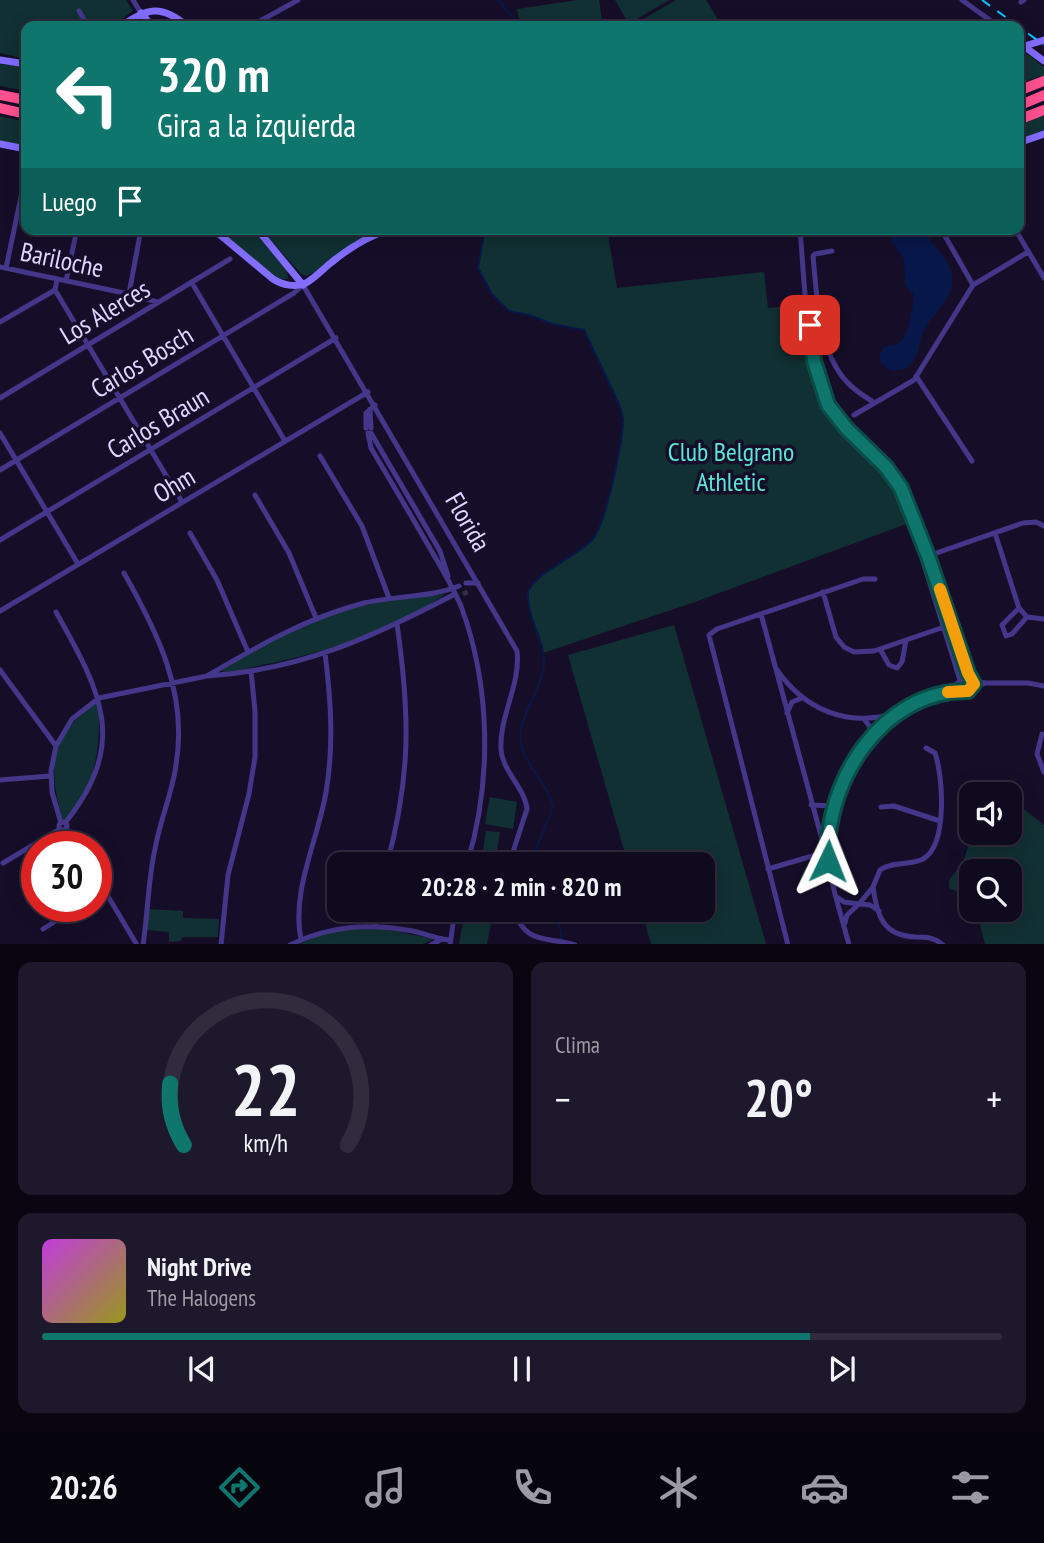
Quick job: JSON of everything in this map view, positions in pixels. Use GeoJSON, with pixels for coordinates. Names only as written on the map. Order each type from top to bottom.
{"type":"FeatureCollection","features":[{"type":"Feature","properties":{"kind":"highway"},"geometry":{"type":"LineString","coordinates":[[1024,89],[1044,81]]}},
{"type":"Feature","properties":{"kind":"highway"},"geometry":{"type":"LineString","coordinates":[[0,95],[21,98]]}},
{"type":"Feature","properties":{"kind":"highway"},"geometry":{"type":"LineString","coordinates":[[1024,103],[1044,95]]}},
{"type":"Feature","properties":{"kind":"highway"},"geometry":{"type":"LineString","coordinates":[[0,108],[21,113]]}},
{"type":"Feature","properties":{"kind":"highway"},"geometry":{"type":"LineString","coordinates":[[1024,118],[1044,110]]}},
{"type":"Feature","properties":{"kind":"street"},"geometry":{"type":"LineString","coordinates":[[133,0],[148,21]]}},
{"type":"Feature","properties":{"kind":"street"},"geometry":{"type":"LineString","coordinates":[[260,21],[298,0]]}},
{"type":"Feature","properties":{"kind":"street"},"geometry":{"type":"LineString","coordinates":[[962,0],[991,21]]}},
{"type":"Feature","properties":{"kind":"street"},"geometry":{"type":"LineString","coordinates":[[79,11],[85,21]]}},
{"type":"Feature","properties":{"kind":"street"},"geometry":{"type":"LineString","coordinates":[[129,21],[141,13],[165,12],[179,21]]}},
{"type":"Feature","properties":{"kind":"street"},"geometry":{"type":"LineString","coordinates":[[1024,47],[1044,40]]}},
{"type":"Feature","properties":{"kind":"street"},"geometry":{"type":"LineString","coordinates":[[1024,49],[1044,61]]}},
{"type":"Feature","properties":{"kind":"street"},"geometry":{"type":"LineString","coordinates":[[0,60],[21,63]]}},
{"type":"Feature","properties":{"kind":"street"},"geometry":{"type":"LineString","coordinates":[[1024,141],[1043,136]]}},
{"type":"Feature","properties":{"kind":"street"},"geometry":{"type":"LineString","coordinates":[[0,144],[21,148]]}},
{"type":"Feature","properties":{"kind":"street"},"geometry":{"type":"LineString","coordinates":[[3,268],[21,194]]}},
{"type":"Feature","properties":{"kind":"street"},"geometry":{"type":"LineString","coordinates":[[66,281],[76,235]]}},
{"type":"Feature","properties":{"kind":"street"},"geometry":{"type":"LineString","coordinates":[[129,294],[140,235]]}},
{"type":"Feature","properties":{"kind":"street"},"geometry":{"type":"LineString","coordinates":[[220,235],[279,283],[303,285],[344,251],[376,235]]}},
{"type":"Feature","properties":{"kind":"street","name":"Florida"},"geometry":{"type":"LineString","coordinates":[[262,235],[303,285],[336,338],[368,392],[373,407],[510,637],[517,655],[501,750],[527,809],[513,852]]}},
{"type":"Feature","properties":{"kind":"street"},"geometry":{"type":"LineString","coordinates":[[801,235],[813,353],[824,397],[847,429],[886,467],[925,557],[972,679],[972,689]]}},
{"type":"Feature","properties":{"kind":"street"},"geometry":{"type":"LineString","coordinates":[[944,235],[973,285]]}},
{"type":"Feature","properties":{"kind":"street"},"geometry":{"type":"LineString","coordinates":[[1019,235],[1044,278]]}},
{"type":"Feature","properties":{"kind":"street"},"geometry":{"type":"LineString","coordinates":[[832,251],[815,254],[813,257],[823,332],[842,376],[873,402]]}},
{"type":"Feature","properties":{"kind":"street"},"geometry":{"type":"LineString","coordinates":[[854,415],[909,383],[973,285],[1028,252]]}},
{"type":"Feature","properties":{"kind":"street","name":"Los Alerces"},"geometry":{"type":"LineString","coordinates":[[0,398],[230,259]]}},
{"type":"Feature","properties":{"kind":"street","name":"Bariloche"},"geometry":{"type":"LineString","coordinates":[[3,268],[158,302]]}},
{"type":"Feature","properties":{"kind":"street"},"geometry":{"type":"LineString","coordinates":[[57,279],[55,290],[182,502]]}},
{"type":"Feature","properties":{"kind":"street"},"geometry":{"type":"LineString","coordinates":[[192,283],[285,441]]}},
{"type":"Feature","properties":{"kind":"street","name":"Carlos Bosch"},"geometry":{"type":"LineString","coordinates":[[0,470],[294,293],[303,285]]}},
{"type":"Feature","properties":{"kind":"street"},"geometry":{"type":"LineString","coordinates":[[0,322],[55,290]]}},
{"type":"Feature","properties":{"kind":"street","name":"Carlos Braun"},"geometry":{"type":"LineString","coordinates":[[0,540],[336,338]]}},
{"type":"Feature","properties":{"kind":"street"},"geometry":{"type":"LineString","coordinates":[[916,376],[972,461]]}},
{"type":"Feature","properties":{"kind":"street","name":"Ohm"},"geometry":{"type":"LineString","coordinates":[[0,611],[368,392]]}},
{"type":"Feature","properties":{"kind":"street"},"geometry":{"type":"LineString","coordinates":[[373,407],[366,413],[372,442],[453,592],[476,664],[485,731],[482,795],[470,852]]}},
{"type":"Feature","properties":{"kind":"street"},"geometry":{"type":"LineString","coordinates":[[0,433],[78,564]]}},
{"type":"Feature","properties":{"kind":"street"},"geometry":{"type":"LineString","coordinates":[[320,456],[359,520],[389,598]]}},
{"type":"Feature","properties":{"kind":"street"},"geometry":{"type":"LineString","coordinates":[[255,495],[273,521],[289,553],[316,618]]}},
{"type":"Feature","properties":{"kind":"street"},"geometry":{"type":"LineString","coordinates":[[925,557],[1028,522],[1044,526]]}},
{"type":"Feature","properties":{"kind":"street"},"geometry":{"type":"LineString","coordinates":[[190,533],[217,580],[248,652]]}},
{"type":"Feature","properties":{"kind":"street"},"geometry":{"type":"LineString","coordinates":[[995,533],[1020,608],[1027,617],[1044,619]]}},
{"type":"Feature","properties":{"kind":"street"},"geometry":{"type":"LineString","coordinates":[[925,557],[959,687],[964,691]]}},
{"type":"Feature","properties":{"kind":"street"},"geometry":{"type":"LineString","coordinates":[[124,573],[156,635],[174,682],[179,729],[177,765],[155,848],[143,944]]}},
{"type":"Feature","properties":{"kind":"street"},"geometry":{"type":"LineString","coordinates":[[788,944],[708,638],[712,631],[863,579],[874,579]]}},
{"type":"Feature","properties":{"kind":"street"},"geometry":{"type":"LineString","coordinates":[[67,831],[63,826],[51,776],[56,746],[72,719],[99,698],[207,676],[251,671],[325,653],[397,625],[463,584],[478,583]]}},
{"type":"Feature","properties":{"kind":"street"},"geometry":{"type":"LineString","coordinates":[[207,676],[316,618],[389,598],[467,593],[478,583]]}},
{"type":"Feature","properties":{"kind":"street"},"geometry":{"type":"LineString","coordinates":[[823,592],[831,624],[839,642],[860,653],[944,627]]}},
{"type":"Feature","properties":{"kind":"street"},"geometry":{"type":"LineString","coordinates":[[1020,608],[1002,625],[1006,636],[1012,634],[1027,617]]}},
{"type":"Feature","properties":{"kind":"street"},"geometry":{"type":"LineString","coordinates":[[3,863],[63,826],[84,797],[97,768],[102,733],[99,698],[56,612]]}},
{"type":"Feature","properties":{"kind":"street"},"geometry":{"type":"LineString","coordinates":[[761,614],[849,944]]}},
{"type":"Feature","properties":{"kind":"street"},"geometry":{"type":"LineString","coordinates":[[390,852],[401,805],[408,742],[405,679],[397,625]]}},
{"type":"Feature","properties":{"kind":"street"},"geometry":{"type":"LineString","coordinates":[[880,649],[889,665],[897,668],[902,662],[906,640]]}},
{"type":"Feature","properties":{"kind":"street"},"geometry":{"type":"LineString","coordinates":[[301,940],[299,924],[302,897],[326,794],[331,751],[331,700],[325,653]]}},
{"type":"Feature","properties":{"kind":"street"},"geometry":{"type":"LineString","coordinates":[[774,665],[802,698],[827,712],[862,718],[883,717],[906,710],[944,693],[963,677],[985,682],[1044,686]]}},
{"type":"Feature","properties":{"kind":"street"},"geometry":{"type":"LineString","coordinates":[[0,670],[56,746]]}},
{"type":"Feature","properties":{"kind":"street"},"geometry":{"type":"LineString","coordinates":[[221,944],[228,875],[249,794],[255,757],[256,711],[251,671]]}},
{"type":"Feature","properties":{"kind":"street"},"geometry":{"type":"LineString","coordinates":[[944,693],[972,689],[985,682]]}},
{"type":"Feature","properties":{"kind":"street"},"geometry":{"type":"LineString","coordinates":[[787,713],[794,700],[802,698]]}},
{"type":"Feature","properties":{"kind":"street"},"geometry":{"type":"LineString","coordinates":[[826,852],[834,806],[846,776],[871,738],[886,723],[906,710]]}},
{"type":"Feature","properties":{"kind":"street"},"geometry":{"type":"LineString","coordinates":[[862,718],[870,727],[871,738]]}},
{"type":"Feature","properties":{"kind":"street"},"geometry":{"type":"LineString","coordinates":[[1042,734],[1037,754],[1044,772]]}},
{"type":"Feature","properties":{"kind":"street"},"geometry":{"type":"LineString","coordinates":[[845,926],[847,915],[873,887],[876,877],[884,867],[917,861],[926,856],[934,841],[940,821],[942,793],[935,753],[926,748]]}},
{"type":"Feature","properties":{"kind":"street"},"geometry":{"type":"LineString","coordinates":[[0,780],[51,776]]}},
{"type":"Feature","properties":{"kind":"street"},"geometry":{"type":"LineString","coordinates":[[811,805],[834,806]]}},
{"type":"Feature","properties":{"kind":"street"},"geometry":{"type":"LineString","coordinates":[[881,807],[894,806],[940,821]]}},
{"type":"Feature","properties":{"kind":"street"},"geometry":{"type":"LineString","coordinates":[[768,869],[826,852]]}},
{"type":"Feature","properties":{"kind":"street"},"geometry":{"type":"LineString","coordinates":[[873,887],[887,928],[896,935],[931,938],[943,944]]}},
{"type":"Feature","properties":{"kind":"street"},"geometry":{"type":"LineString","coordinates":[[837,897],[844,902],[870,905],[879,911]]}},
{"type":"Feature","properties":{"kind":"street"},"geometry":{"type":"LineString","coordinates":[[112,903],[137,944]]}},
{"type":"Feature","properties":{"kind":"street"},"geometry":{"type":"LineString","coordinates":[[43,929],[54,922]]}},
{"type":"Feature","properties":{"kind":"street"},"geometry":{"type":"LineString","coordinates":[[290,944],[330,929],[375,925],[420,933],[450,942],[453,922]]}},
{"type":"Feature","properties":{"kind":"street"},"geometry":{"type":"LineString","coordinates":[[518,922],[528,934],[537,939],[572,944]]}},
{"type":"Feature","properties":{"kind":"street"},"geometry":{"type":"LineString","coordinates":[[431,944],[442,939]]}},
{"type":"Feature","properties":{"kind":"green space"},"geometry":{"type":"Polygon","coordinates":[[[0,0],[126,0],[133,11],[119,21],[21,21],[21,58],[0,53],[0,0]]]}},
{"type":"Feature","properties":{"kind":"green space"},"geometry":{"type":"Polygon","coordinates":[[[578,0],[599,0],[602,21],[519,21],[517,9],[578,0]]]}},
{"type":"Feature","properties":{"kind":"green space"},"geometry":{"type":"Polygon","coordinates":[[[615,0],[669,0],[634,21],[627,21],[615,0]]]}},
{"type":"Feature","properties":{"kind":"green space"},"geometry":{"type":"Polygon","coordinates":[[[676,0],[706,0],[719,21],[640,21],[676,0]]]}},
{"type":"Feature","properties":{"kind":"green space"},"geometry":{"type":"Polygon","coordinates":[[[1024,53],[1044,67],[1044,79],[1040,76],[1024,82],[1024,53]]]}},
{"type":"Feature","properties":{"kind":"green space"},"geometry":{"type":"Polygon","coordinates":[[[0,64],[21,66],[21,90],[0,86],[0,64]]]}},
{"type":"Feature","properties":{"kind":"green space"},"geometry":{"type":"Polygon","coordinates":[[[1044,115],[1044,130],[1024,139],[1024,122],[1044,115]]]}},
{"type":"Feature","properties":{"kind":"green space"},"geometry":{"type":"Polygon","coordinates":[[[0,116],[21,121],[21,146],[0,142],[0,116]]]}},
{"type":"Feature","properties":{"kind":"green space"},"geometry":{"type":"Polygon","coordinates":[[[224,235],[257,235],[287,270],[288,279],[278,279],[224,235]]]}},
{"type":"Feature","properties":{"kind":"green space"},"geometry":{"type":"Polygon","coordinates":[[[266,235],[369,235],[356,241],[313,273],[306,276],[301,274],[266,235]]]}},
{"type":"Feature","properties":{"kind":"green space","name":"Club Belgrano Athletic"},"geometry":{"type":"Polygon","coordinates":[[[484,235],[608,235],[617,288],[764,272],[768,308],[807,304],[814,361],[821,387],[838,419],[886,467],[909,523],[692,603],[543,653],[530,614],[528,592],[539,578],[592,540],[597,531],[613,482],[623,419],[620,406],[584,330],[509,311],[492,294],[478,268],[484,235]]]}},
{"type":"Feature","properties":{"kind":"green space"},"geometry":{"type":"Polygon","coordinates":[[[444,595],[402,620],[333,647],[241,670],[219,671],[281,637],[329,615],[370,604],[444,595]]]}},
{"type":"Feature","properties":{"kind":"green space"},"geometry":{"type":"Polygon","coordinates":[[[674,625],[766,944],[651,944],[645,922],[715,922],[715,852],[625,852],[568,655],[674,625]]]}},
{"type":"Feature","properties":{"kind":"green space"},"geometry":{"type":"Polygon","coordinates":[[[95,703],[99,706],[99,722],[94,768],[83,796],[63,822],[55,786],[56,756],[68,729],[95,703]]]}},
{"type":"Feature","properties":{"kind":"green space"},"geometry":{"type":"Polygon","coordinates":[[[490,797],[517,802],[513,829],[485,824],[490,797]]]}},
{"type":"Feature","properties":{"kind":"green space"},"geometry":{"type":"Polygon","coordinates":[[[1022,808],[1044,825],[1044,944],[985,944],[979,922],[1022,922],[1022,859],[964,859],[969,845],[1022,845],[1022,808]]]}},
{"type":"Feature","properties":{"kind":"green space"},"geometry":{"type":"Polygon","coordinates":[[[486,831],[500,832],[497,852],[483,852],[486,831]]]}},
{"type":"Feature","properties":{"kind":"green space"},"geometry":{"type":"Polygon","coordinates":[[[959,867],[959,892],[949,888],[949,880],[959,867]]]}},
{"type":"Feature","properties":{"kind":"green space"},"geometry":{"type":"Polygon","coordinates":[[[148,909],[183,911],[183,918],[219,919],[218,937],[182,937],[181,941],[169,942],[169,932],[147,930],[148,909]]]}},
{"type":"Feature","properties":{"kind":"green space"},"geometry":{"type":"Polygon","coordinates":[[[463,922],[492,922],[487,944],[459,944],[463,922]]]}},
{"type":"Feature","properties":{"kind":"green space"},"geometry":{"type":"Polygon","coordinates":[[[374,927],[434,939],[423,944],[299,944],[330,931],[374,927]]]}},
{"type":"Feature","properties":{"kind":"shaded area"},"geometry":{"type":"Polygon","coordinates":[[[891,235],[928,235],[948,263],[952,284],[946,299],[926,326],[914,360],[905,368],[891,371],[881,363],[879,357],[883,347],[895,345],[904,337],[914,295],[905,285],[904,259],[891,241],[891,235]]]}},
{"type":"Feature","properties":{"kind":"waterway"},"geometry":{"type":"LineString","coordinates":[[498,0],[514,21]]}},
{"type":"Feature","properties":{"kind":"waterway"},"geometry":{"type":"LineString","coordinates":[[484,235],[478,268],[492,294],[509,311],[584,330],[620,406],[623,419],[613,482],[597,531],[592,540],[539,578],[528,592],[528,602],[542,648],[544,666],[522,724],[521,744],[553,807],[535,852]]}},
{"type":"Feature","properties":{"kind":"waterway"},"geometry":{"type":"LineString","coordinates":[[557,922],[562,940]]}},
{"type":"Feature","properties":{"kind":"tunnel"},"geometry":{"type":"LineString","coordinates":[[463,594],[470,591]]}},
{"type":"Feature","properties":{"kind":"railway"},"geometry":{"type":"LineString","coordinates":[[982,0],[1011,21]]}},
{"type":"Feature","properties":{"kind":"railway"},"geometry":{"type":"LineString","coordinates":[[1024,30],[1044,45]]}},
{"type":"Feature","properties":{"kind":"slow traffic"},"geometry":{"type":"LineString","coordinates":[[940,589],[974,684],[970,691],[948,692]]}},
{"type":"Feature","properties":{"kind":"route"},"geometry":{"type":"LineString","coordinates":[[810,325],[814,361],[828,405],[847,429],[886,467],[901,488],[974,684],[970,691],[944,693],[914,705],[886,723],[867,742],[846,776],[834,806],[828,836],[828,861]]}}]}
